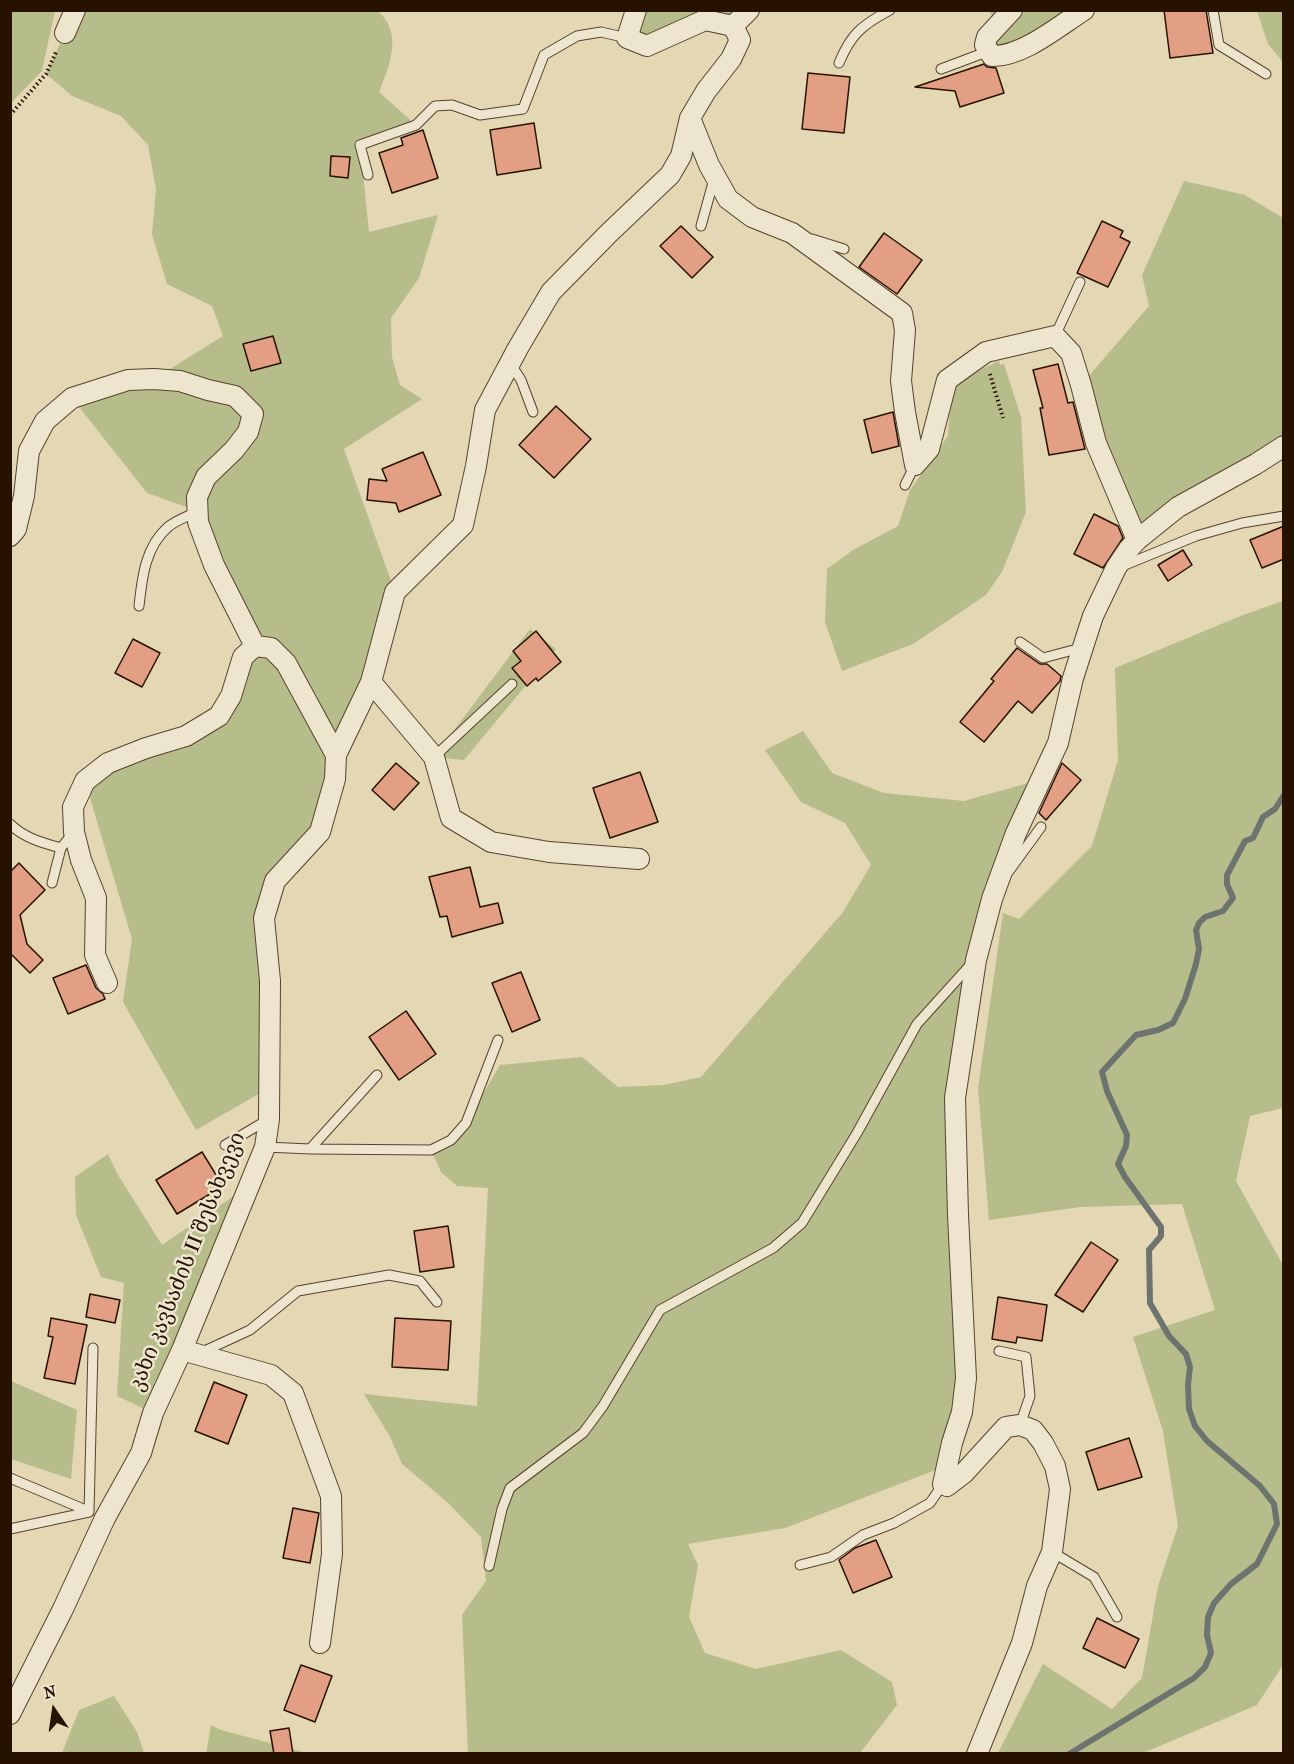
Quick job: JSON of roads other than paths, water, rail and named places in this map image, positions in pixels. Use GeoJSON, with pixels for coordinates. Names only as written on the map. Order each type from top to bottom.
{"type":"FeatureCollection","features":[{"type":"Feature","properties":{"kind":"street"},"geometry":{"type":"LineString","coordinates":[[66,10],[65,33],[75,10]]}},
{"type":"Feature","properties":{"kind":"street"},"geometry":{"type":"LineString","coordinates":[[636,10],[627,38],[647,46],[705,20],[733,26],[749,10]]}},
{"type":"Feature","properties":{"kind":"street"},"geometry":{"type":"LineString","coordinates":[[1012,10],[987,37],[985,45],[992,56],[1005,56],[1031,44],[1084,10]]}},
{"type":"Feature","properties":{"kind":"street","name":"კახი კავსაძის II შესახვევი"},"geometry":{"type":"LineString","coordinates":[[10,1714],[63,1609],[97,1515],[141,1453],[153,1413],[190,1352],[265,1147],[268,1119],[270,981],[264,918],[275,881],[320,832],[335,779],[336,754],[371,682],[395,592],[463,525],[485,410],[510,363],[551,292],[670,175],[681,156],[690,118],[706,91],[731,59],[740,40],[733,26]]}},
{"type":"Feature","properties":{"kind":"street"},"geometry":{"type":"LineString","coordinates":[[690,118],[715,176],[728,199],[752,217],[792,233],[902,313],[905,339],[902,381],[915,465]]}},
{"type":"Feature","properties":{"kind":"street"},"geometry":{"type":"LineString","coordinates":[[915,465],[929,449],[948,380],[986,352],[1055,336],[1071,353],[1096,443],[1137,540]]}},
{"type":"Feature","properties":{"kind":"street"},"geometry":{"type":"LineString","coordinates":[[10,536],[16,529],[24,496],[29,451],[45,421],[72,398],[128,380],[154,379],[180,381],[235,396],[254,414],[248,432],[234,450],[206,477],[198,497],[198,522],[214,565],[255,646]]}},
{"type":"Feature","properties":{"kind":"street"},"geometry":{"type":"LineString","coordinates":[[977,1754],[1022,1643],[1038,1586],[1052,1552],[1060,1489],[1055,1466],[1043,1443],[1033,1430],[1020,1425],[1006,1428],[964,1473],[947,1486],[943,1484],[950,1450],[962,1412],[966,1378],[955,1098],[976,960],[992,899],[1016,833],[1058,743],[1082,648],[1093,616],[1116,568],[1137,540],[1178,507],[1284,446]]}},
{"type":"Feature","properties":{"kind":"street"},"geometry":{"type":"LineString","coordinates":[[255,646],[270,648],[286,663],[336,754]]}},
{"type":"Feature","properties":{"kind":"street"},"geometry":{"type":"LineString","coordinates":[[107,983],[95,955],[96,898],[74,832],[73,807],[85,781],[108,763],[186,736],[219,716],[231,696],[243,657],[255,646]]}},
{"type":"Feature","properties":{"kind":"street"},"geometry":{"type":"LineString","coordinates":[[371,682],[434,757],[451,818],[491,842],[549,852],[639,860]]}},
{"type":"Feature","properties":{"kind":"street"},"geometry":{"type":"LineString","coordinates":[[190,1352],[271,1375],[293,1393],[331,1496],[332,1554],[320,1643]]}},
{"type":"Feature","properties":{"kind":"lane"},"geometry":{"type":"LineString","coordinates":[[839,63],[848,43],[865,24],[890,10]]}},
{"type":"Feature","properties":{"kind":"lane"},"geometry":{"type":"LineString","coordinates":[[1213,10],[1219,45],[1266,74]]}},
{"type":"Feature","properties":{"kind":"lane"},"geometry":{"type":"LineString","coordinates":[[368,175],[360,145],[416,125],[435,106],[452,105],[480,115],[523,110],[543,55],[577,36],[602,32],[627,38]]}},
{"type":"Feature","properties":{"kind":"lane"},"geometry":{"type":"LineString","coordinates":[[941,69],[989,51]]}},
{"type":"Feature","properties":{"kind":"lane"},"geometry":{"type":"LineString","coordinates":[[700,226],[715,176]]}},
{"type":"Feature","properties":{"kind":"lane"},"geometry":{"type":"LineString","coordinates":[[792,233],[844,249]]}},
{"type":"Feature","properties":{"kind":"lane"},"geometry":{"type":"LineString","coordinates":[[1055,336],[1080,282]]}},
{"type":"Feature","properties":{"kind":"lane"},"geometry":{"type":"LineString","coordinates":[[510,363],[521,380],[533,412]]}},
{"type":"Feature","properties":{"kind":"lane"},"geometry":{"type":"LineString","coordinates":[[905,484],[915,465]]}},
{"type":"Feature","properties":{"kind":"lane"},"geometry":{"type":"LineString","coordinates":[[139,606],[142,578],[151,548],[169,526],[198,512]]}},
{"type":"Feature","properties":{"kind":"lane"},"geometry":{"type":"LineString","coordinates":[[1116,568],[1196,536],[1242,523],[1284,516]]}},
{"type":"Feature","properties":{"kind":"lane"},"geometry":{"type":"LineString","coordinates":[[1020,642],[1043,658],[1082,648]]}},
{"type":"Feature","properties":{"kind":"lane"},"geometry":{"type":"LineString","coordinates":[[434,757],[512,684]]}},
{"type":"Feature","properties":{"kind":"lane"},"geometry":{"type":"LineString","coordinates":[[10,824],[17,831],[40,842],[61,848]]}},
{"type":"Feature","properties":{"kind":"lane"},"geometry":{"type":"LineString","coordinates":[[992,899],[1041,827]]}},
{"type":"Feature","properties":{"kind":"lane"},"geometry":{"type":"LineString","coordinates":[[52,883],[61,848],[74,832]]}},
{"type":"Feature","properties":{"kind":"lane"},"geometry":{"type":"LineString","coordinates":[[489,1566],[502,1509],[510,1488],[583,1432],[603,1406],[660,1310],[773,1248],[802,1223],[857,1133],[917,1024],[976,960]]}},
{"type":"Feature","properties":{"kind":"lane"},"geometry":{"type":"LineString","coordinates":[[265,1147],[431,1150],[451,1140],[466,1123],[498,1040]]}},
{"type":"Feature","properties":{"kind":"lane"},"geometry":{"type":"LineString","coordinates":[[310,1149],[377,1076]]}},
{"type":"Feature","properties":{"kind":"lane"},"geometry":{"type":"LineString","coordinates":[[225,1145],[268,1119]]}},
{"type":"Feature","properties":{"kind":"lane"},"geometry":{"type":"LineString","coordinates":[[190,1352],[250,1330],[298,1291],[389,1275],[420,1281],[436,1302]]}},
{"type":"Feature","properties":{"kind":"lane"},"geometry":{"type":"LineString","coordinates":[[93,1348],[97,1515]]}},
{"type":"Feature","properties":{"kind":"lane"},"geometry":{"type":"LineString","coordinates":[[999,1351],[1026,1357],[1030,1396],[1020,1425]]}},
{"type":"Feature","properties":{"kind":"lane"},"geometry":{"type":"LineString","coordinates":[[10,1478],[97,1515]]}},
{"type":"Feature","properties":{"kind":"lane"},"geometry":{"type":"LineString","coordinates":[[801,1565],[831,1557],[863,1534],[894,1523],[930,1503],[943,1484]]}},
{"type":"Feature","properties":{"kind":"lane"},"geometry":{"type":"LineString","coordinates":[[10,1529],[97,1515]]}},
{"type":"Feature","properties":{"kind":"lane"},"geometry":{"type":"LineString","coordinates":[[1052,1552],[1094,1577],[1117,1617]]}},
{"type":"Feature","properties":{"kind":"waterway"},"geometry":{"type":"LineString","coordinates":[[1069,1754],[1194,1678],[1205,1667],[1211,1653],[1207,1635],[1208,1617],[1214,1603],[1231,1584],[1257,1564],[1277,1524],[1274,1504],[1260,1486],[1207,1441],[1195,1426],[1189,1409],[1190,1367],[1186,1354],[1169,1336],[1150,1303],[1149,1250],[1161,1236],[1161,1227],[1118,1164],[1126,1146],[1127,1135],[1107,1091],[1102,1072],[1136,1035],[1158,1030],[1173,1023],[1185,999],[1196,964],[1199,949],[1196,930],[1199,923],[1205,917],[1223,911],[1233,898],[1227,884],[1227,875],[1245,841],[1253,838],[1263,817],[1275,809],[1284,795]]}}]}
